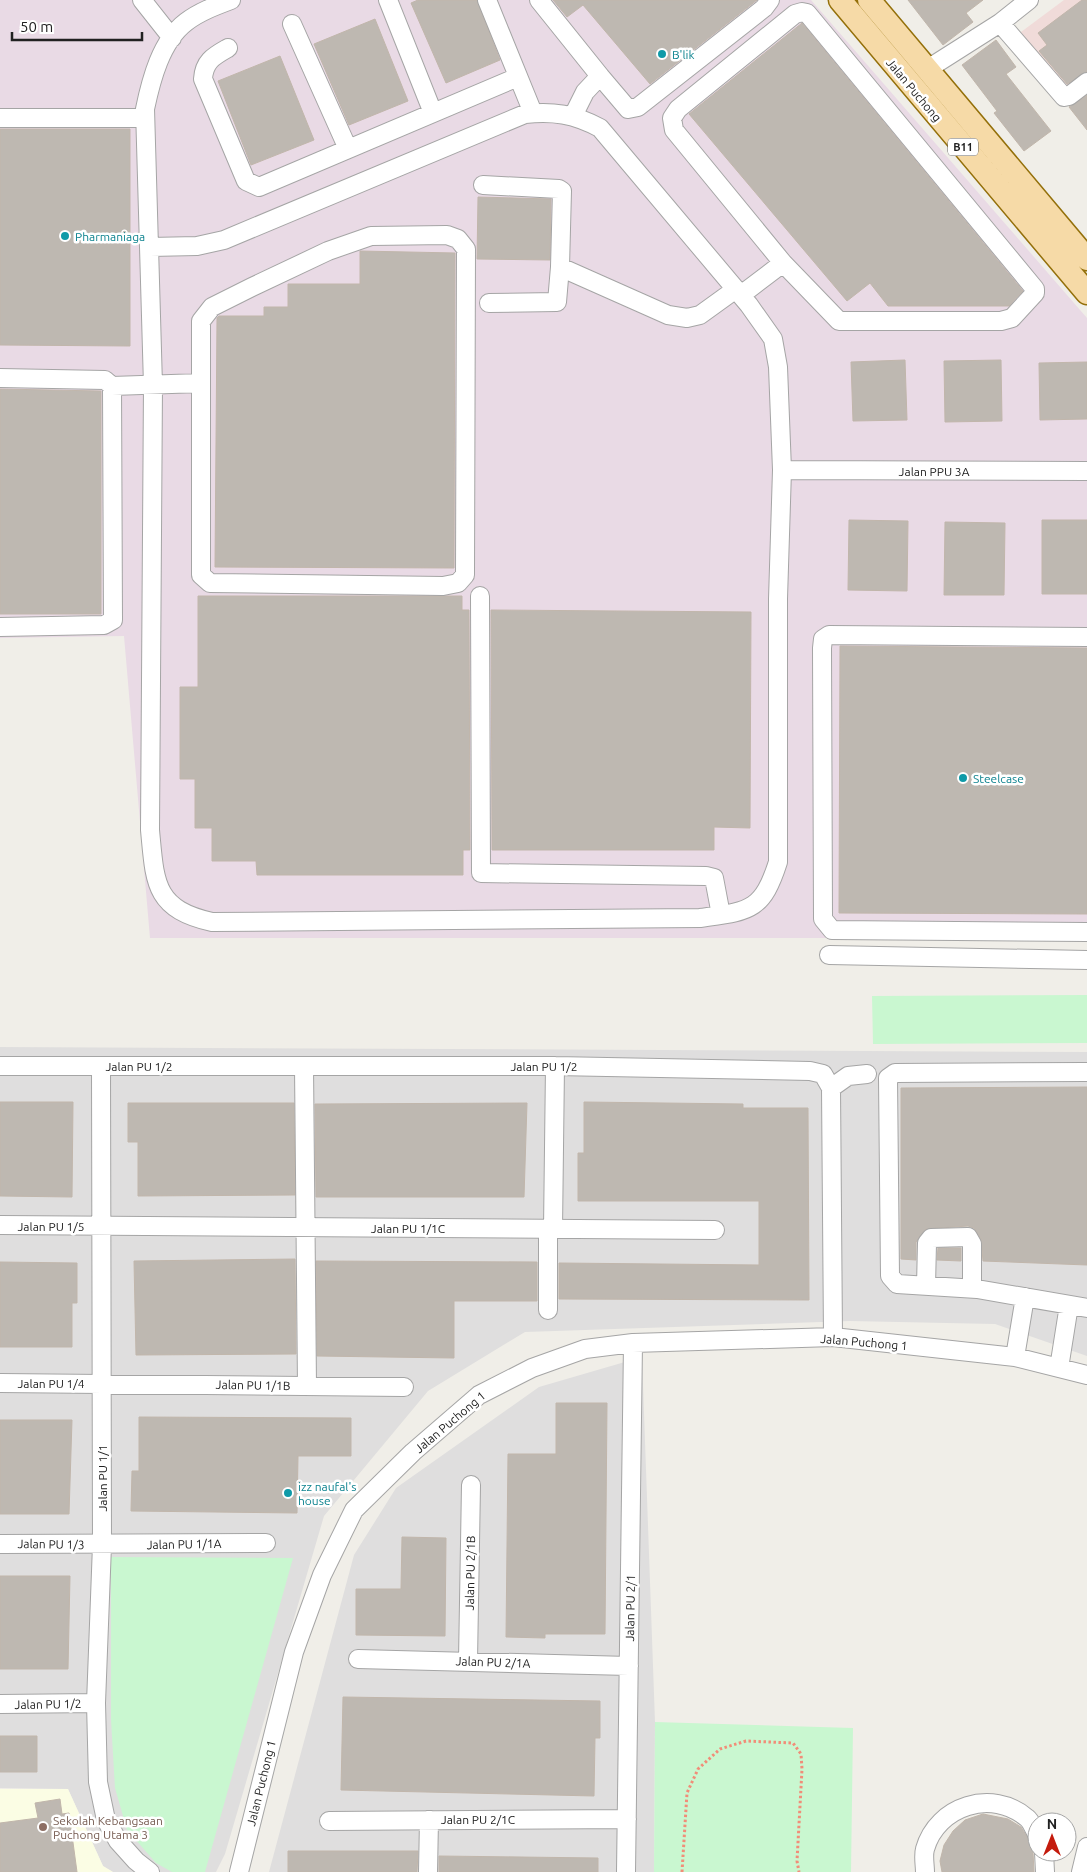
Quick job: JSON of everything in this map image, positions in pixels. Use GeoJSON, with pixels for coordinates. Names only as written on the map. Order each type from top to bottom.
{"type":"FeatureCollection","features":[{"type":"Feature","properties":{"kind":"main road","name":"Jalan Puchong"},"geometry":{"type":"LineString","coordinates":[[840,0],[1087,293]]}},
{"type":"Feature","properties":{"kind":"main road","name":"Jalan Puchong"},"geometry":{"type":"LineString","coordinates":[[869,0],[1087,259]]}},
{"type":"Feature","properties":{"kind":"street"},"geometry":{"type":"LineString","coordinates":[[142,0],[172,38]]}},
{"type":"Feature","properties":{"kind":"street"},"geometry":{"type":"LineString","coordinates":[[150,247],[197,246],[224,240],[525,114],[551,111],[573,116],[600,128],[738,292],[773,339],[778,367],[782,470],[778,600],[778,862],[771,886],[756,905],[738,913],[690,918],[212,922],[195,918],[170,906],[159,888],[153,866],[150,830],[153,385],[145,109],[151,82],[161,56],[172,38],[184,23],[203,11],[231,0]]}},
{"type":"Feature","properties":{"kind":"street"},"geometry":{"type":"LineString","coordinates":[[388,0],[433,113]]}},
{"type":"Feature","properties":{"kind":"street"},"geometry":{"type":"LineString","coordinates":[[487,0],[533,113]]}},
{"type":"Feature","properties":{"kind":"street"},"geometry":{"type":"LineString","coordinates":[[539,0],[628,109],[638,107],[764,8],[770,0]]}},
{"type":"Feature","properties":{"kind":"street"},"geometry":{"type":"LineString","coordinates":[[926,70],[1000,23],[1029,0]]}},
{"type":"Feature","properties":{"kind":"street"},"geometry":{"type":"LineString","coordinates":[[802,12],[807,13],[814,21],[1035,289],[1035,294],[1012,318],[1001,321],[839,321],[783,263],[674,130],[672,118],[678,109],[795,14],[802,12]]}},
{"type":"Feature","properties":{"kind":"street"},"geometry":{"type":"LineString","coordinates":[[1000,23],[1064,97],[1069,96],[1087,82]]}},
{"type":"Feature","properties":{"kind":"street"},"geometry":{"type":"LineString","coordinates":[[292,24],[348,149]]}},
{"type":"Feature","properties":{"kind":"street"},"geometry":{"type":"LineString","coordinates":[[228,48],[210,57],[204,72],[204,79],[246,181],[259,187],[518,77]]}},
{"type":"Feature","properties":{"kind":"street"},"geometry":{"type":"LineString","coordinates":[[573,116],[586,92],[600,76]]}},
{"type":"Feature","properties":{"kind":"street"},"geometry":{"type":"LineString","coordinates":[[0,118],[145,118]]}},
{"type":"Feature","properties":{"kind":"street"},"geometry":{"type":"LineString","coordinates":[[483,185],[559,189],[562,191],[560,267],[555,304],[489,303]]}},
{"type":"Feature","properties":{"kind":"street"},"geometry":{"type":"LineString","coordinates":[[448,235],[458,239],[466,249],[465,575],[458,583],[443,586],[210,583],[201,575],[202,383],[202,321],[212,307],[328,251],[371,236],[448,235]]}},
{"type":"Feature","properties":{"kind":"street"},"geometry":{"type":"LineString","coordinates":[[560,267],[668,315],[687,318],[700,315],[783,263]]}},
{"type":"Feature","properties":{"kind":"street"},"geometry":{"type":"LineString","coordinates":[[0,378],[105,380],[112,386],[202,383]]}},
{"type":"Feature","properties":{"kind":"street"},"geometry":{"type":"LineString","coordinates":[[0,627],[104,625],[113,620],[112,386]]}},
{"type":"Feature","properties":{"kind":"street","name":"Jalan PPU 3A"},"geometry":{"type":"LineString","coordinates":[[782,470],[1087,471]]}},
{"type":"Feature","properties":{"kind":"street"},"geometry":{"type":"LineString","coordinates":[[480,596],[482,872],[706,876],[714,878],[721,915]]}},
{"type":"Feature","properties":{"kind":"street"},"geometry":{"type":"LineString","coordinates":[[1087,637],[829,635],[822,639],[822,648],[823,919],[832,930],[1087,932]]}},
{"type":"Feature","properties":{"kind":"street"},"geometry":{"type":"LineString","coordinates":[[829,955],[1087,960]]}},
{"type":"Feature","properties":{"kind":"street","name":"Jalan PU 1/2"},"geometry":{"type":"LineString","coordinates":[[0,1066],[555,1066],[810,1071],[823,1074],[832,1088]]}},
{"type":"Feature","properties":{"kind":"street","name":"Jalan PU 1/1"},"geometry":{"type":"LineString","coordinates":[[101,1066],[102,1545],[96,1703],[98,1782],[106,1820],[118,1841],[136,1861],[150,1872]]}},
{"type":"Feature","properties":{"kind":"street"},"geometry":{"type":"LineString","coordinates":[[304,1066],[307,1386]]}},
{"type":"Feature","properties":{"kind":"street"},"geometry":{"type":"LineString","coordinates":[[548,1310],[555,1066]]}},
{"type":"Feature","properties":{"kind":"street"},"geometry":{"type":"LineString","coordinates":[[1087,1072],[894,1072],[888,1078],[890,1276],[896,1284],[972,1288],[1087,1308]]}},
{"type":"Feature","properties":{"kind":"street"},"geometry":{"type":"LineString","coordinates":[[834,1337],[832,1088],[848,1076],[867,1074]]}},
{"type":"Feature","properties":{"kind":"street","name":"Jalan PU 1/5"},"geometry":{"type":"LineString","coordinates":[[0,1226],[102,1226]]}},
{"type":"Feature","properties":{"kind":"street","name":"Jalan PU 1/1C"},"geometry":{"type":"LineString","coordinates":[[102,1226],[715,1230]]}},
{"type":"Feature","properties":{"kind":"street"},"geometry":{"type":"LineString","coordinates":[[926,1286],[927,1243],[931,1238],[968,1237],[972,1244],[972,1288]]}},
{"type":"Feature","properties":{"kind":"street"},"geometry":{"type":"LineString","coordinates":[[1015,1357],[1025,1297]]}},
{"type":"Feature","properties":{"kind":"street"},"geometry":{"type":"LineString","coordinates":[[1059,1368],[1069,1305]]}},
{"type":"Feature","properties":{"kind":"street","name":"Jalan Puchong 1"},"geometry":{"type":"LineString","coordinates":[[239,1872],[294,1652],[322,1575],[354,1510],[413,1452],[479,1395],[532,1368],[586,1349],[633,1343],[834,1337],[1015,1357],[1087,1375]]}},
{"type":"Feature","properties":{"kind":"street","name":"Jalan PU 2/1"},"geometry":{"type":"LineString","coordinates":[[626,1872],[633,1343]]}},
{"type":"Feature","properties":{"kind":"street","name":"Jalan PU 1/4"},"geometry":{"type":"LineString","coordinates":[[0,1383],[102,1383]]}},
{"type":"Feature","properties":{"kind":"street","name":"Jalan PU 1/1B"},"geometry":{"type":"LineString","coordinates":[[102,1383],[404,1387]]}},
{"type":"Feature","properties":{"kind":"street","name":"Jalan PU 2/1B"},"geometry":{"type":"LineString","coordinates":[[468,1661],[471,1485]]}},
{"type":"Feature","properties":{"kind":"street","name":"Jalan PU 1/1A"},"geometry":{"type":"LineString","coordinates":[[102,1545],[266,1543]]}},
{"type":"Feature","properties":{"kind":"street","name":"Jalan PU 1/3"},"geometry":{"type":"LineString","coordinates":[[0,1544],[102,1545]]}},
{"type":"Feature","properties":{"kind":"street","name":"Jalan PU 2/1A"},"geometry":{"type":"LineString","coordinates":[[358,1659],[629,1666]]}},
{"type":"Feature","properties":{"kind":"street","name":"Jalan PU 1/2"},"geometry":{"type":"LineString","coordinates":[[0,1704],[96,1703]]}},
{"type":"Feature","properties":{"kind":"street"},"geometry":{"type":"LineString","coordinates":[[926,1872],[924,1850],[939,1822],[966,1805],[998,1803],[1027,1818]]}},
{"type":"Feature","properties":{"kind":"street","name":"Jalan PU 2/1C"},"geometry":{"type":"LineString","coordinates":[[328,1821],[627,1819]]}},
{"type":"Feature","properties":{"kind":"street"},"geometry":{"type":"LineString","coordinates":[[428,1872],[429,1820]]}},
{"type":"Feature","properties":{"kind":"street"},"geometry":{"type":"LineString","coordinates":[[1081,1872],[1087,1847]]}},
{"type":"Feature","properties":{"kind":"path"},"geometry":{"type":"LineString","coordinates":[[682,1872],[687,1793],[698,1769],[720,1749],[746,1741],[793,1743],[801,1754],[802,1769],[797,1861],[799,1872]]}},
{"type":"Feature","properties":{"kind":"shaded area"},"geometry":{"type":"Polygon","coordinates":[[[0,0],[811,0],[1087,318],[1087,938],[150,938],[124,636],[0,638],[0,0]]]}},
{"type":"Feature","properties":{"kind":"shaded area"},"geometry":{"type":"Polygon","coordinates":[[[1064,0],[1087,0],[1087,77],[1067,93],[1017,35],[1064,0]]]}},
{"type":"Feature","properties":{"kind":"shaded area"},"geometry":{"type":"Polygon","coordinates":[[[0,1047],[1087,1052],[1087,1356],[995,1324],[850,1321],[525,1332],[428,1391],[324,1516],[225,1854],[216,1872],[113,1872],[103,1866],[68,1789],[0,1788],[0,1047]]]}},
{"type":"Feature","properties":{"kind":"shaded area"},"geometry":{"type":"Polygon","coordinates":[[[642,1357],[655,1722],[654,1872],[269,1872],[354,1555],[396,1488],[539,1387],[642,1357]]]}},
{"type":"Feature","properties":{"kind":"shaded area","name":"Sekolah Kebangsaan Puchong Utama 3"},"geometry":{"type":"Polygon","coordinates":[[[0,1789],[68,1789],[103,1866],[113,1872],[0,1872],[0,1789]]]}},
{"type":"Feature","properties":{"kind":"green space"},"geometry":{"type":"Polygon","coordinates":[[[1087,995],[1087,1043],[873,1044],[872,996],[1087,995]]]}},
{"type":"Feature","properties":{"kind":"green space"},"geometry":{"type":"Polygon","coordinates":[[[111,1557],[293,1558],[205,1872],[172,1872],[156,1863],[127,1830],[115,1788],[111,1720],[111,1557]]]}},
{"type":"Feature","properties":{"kind":"green space"},"geometry":{"type":"Polygon","coordinates":[[[655,1722],[853,1728],[851,1872],[654,1872],[655,1722]]]}},
{"type":"Feature","properties":{"kind":"building"},"geometry":{"type":"Polygon","coordinates":[[[418,0],[477,0],[500,60],[446,83],[411,3],[418,0]]]}},
{"type":"Feature","properties":{"kind":"building","name":"B'lik"},"geometry":{"type":"Polygon","coordinates":[[[553,0],[757,0],[650,84],[583,5],[567,17],[553,0]]]}},
{"type":"Feature","properties":{"kind":"building"},"geometry":{"type":"Polygon","coordinates":[[[908,0],[983,0],[966,13],[973,22],[943,45],[908,0]]]}},
{"type":"Feature","properties":{"kind":"building"},"geometry":{"type":"Polygon","coordinates":[[[1082,0],[1087,0],[1087,72],[1067,84],[1039,51],[1047,45],[1038,33],[1082,0]]]}},
{"type":"Feature","properties":{"kind":"building"},"geometry":{"type":"Polygon","coordinates":[[[375,19],[408,101],[349,125],[314,44],[375,19]]]}},
{"type":"Feature","properties":{"kind":"building"},"geometry":{"type":"Polygon","coordinates":[[[802,23],[1023,291],[1009,306],[888,306],[870,283],[847,301],[689,114],[802,23]]]}},
{"type":"Feature","properties":{"kind":"building"},"geometry":{"type":"Polygon","coordinates":[[[996,40],[1016,67],[1006,74],[1051,131],[1024,151],[994,113],[997,111],[962,65],[996,40]]]}},
{"type":"Feature","properties":{"kind":"building"},"geometry":{"type":"Polygon","coordinates":[[[280,56],[314,140],[251,165],[218,81],[280,56]]]}},
{"type":"Feature","properties":{"kind":"building"},"geometry":{"type":"Polygon","coordinates":[[[1087,95],[1087,130],[1069,107],[1087,95]]]}},
{"type":"Feature","properties":{"kind":"building","name":"Pharmaniaga"},"geometry":{"type":"Polygon","coordinates":[[[0,129],[130,129],[130,346],[0,345],[0,129]]]}},
{"type":"Feature","properties":{"kind":"building"},"geometry":{"type":"Polygon","coordinates":[[[478,197],[551,199],[550,260],[477,259],[478,197]]]}},
{"type":"Feature","properties":{"kind":"building"},"geometry":{"type":"Polygon","coordinates":[[[360,251],[455,253],[454,568],[215,567],[217,318],[219,316],[264,316],[264,307],[288,307],[288,284],[360,284],[360,251]]]}},
{"type":"Feature","properties":{"kind":"building"},"geometry":{"type":"Polygon","coordinates":[[[905,360],[907,420],[853,421],[851,362],[905,360]]]}},
{"type":"Feature","properties":{"kind":"building"},"geometry":{"type":"Polygon","coordinates":[[[1001,360],[1002,421],[945,422],[944,361],[1001,360]]]}},
{"type":"Feature","properties":{"kind":"building"},"geometry":{"type":"Polygon","coordinates":[[[1087,362],[1087,419],[1040,420],[1039,363],[1087,362]]]}},
{"type":"Feature","properties":{"kind":"building"},"geometry":{"type":"Polygon","coordinates":[[[0,389],[101,391],[101,614],[0,614],[0,389]]]}},
{"type":"Feature","properties":{"kind":"building"},"geometry":{"type":"Polygon","coordinates":[[[849,520],[908,521],[907,591],[848,590],[849,520]]]}},
{"type":"Feature","properties":{"kind":"building"},"geometry":{"type":"Polygon","coordinates":[[[1042,520],[1087,520],[1087,594],[1042,594],[1042,520]]]}},
{"type":"Feature","properties":{"kind":"building"},"geometry":{"type":"Polygon","coordinates":[[[945,522],[1005,523],[1004,595],[944,595],[945,522]]]}},
{"type":"Feature","properties":{"kind":"building"},"geometry":{"type":"Polygon","coordinates":[[[198,596],[462,596],[462,610],[469,610],[470,850],[463,850],[463,875],[257,875],[256,861],[212,861],[212,828],[195,828],[195,779],[180,779],[180,687],[198,687],[198,596]]]}},
{"type":"Feature","properties":{"kind":"building"},"geometry":{"type":"Polygon","coordinates":[[[491,610],[751,612],[750,828],[714,827],[714,850],[492,850],[491,610]]]}},
{"type":"Feature","properties":{"kind":"building","name":"Steelcase"},"geometry":{"type":"Polygon","coordinates":[[[840,646],[1087,648],[1087,914],[839,913],[840,646]]]}},
{"type":"Feature","properties":{"kind":"building"},"geometry":{"type":"Polygon","coordinates":[[[1087,1087],[1087,1265],[983,1261],[981,1239],[974,1228],[968,1226],[926,1229],[916,1242],[916,1260],[901,1259],[901,1088],[1087,1087]]]}},
{"type":"Feature","properties":{"kind":"building"},"geometry":{"type":"Polygon","coordinates":[[[0,1102],[73,1102],[72,1197],[0,1196],[0,1102]]]}},
{"type":"Feature","properties":{"kind":"building"},"geometry":{"type":"Polygon","coordinates":[[[584,1102],[743,1104],[743,1108],[808,1108],[809,1300],[559,1299],[559,1263],[759,1265],[759,1201],[578,1201],[578,1153],[584,1153],[584,1102]]]}},
{"type":"Feature","properties":{"kind":"building"},"geometry":{"type":"Polygon","coordinates":[[[128,1103],[294,1103],[295,1195],[138,1196],[138,1142],[128,1142],[128,1103]]]}},
{"type":"Feature","properties":{"kind":"building"},"geometry":{"type":"Polygon","coordinates":[[[527,1103],[524,1197],[316,1197],[315,1104],[527,1103]]]}},
{"type":"Feature","properties":{"kind":"building"},"geometry":{"type":"Polygon","coordinates":[[[938,1248],[961,1248],[961,1261],[937,1260],[938,1248]]]}},
{"type":"Feature","properties":{"kind":"building"},"geometry":{"type":"Polygon","coordinates":[[[295,1259],[296,1354],[136,1355],[134,1261],[295,1259]]]}},
{"type":"Feature","properties":{"kind":"building"},"geometry":{"type":"Polygon","coordinates":[[[316,1261],[537,1262],[537,1301],[454,1301],[454,1358],[317,1356],[316,1261]]]}},
{"type":"Feature","properties":{"kind":"building"},"geometry":{"type":"Polygon","coordinates":[[[0,1262],[77,1263],[77,1303],[72,1303],[72,1347],[0,1347],[0,1262]]]}},
{"type":"Feature","properties":{"kind":"building"},"geometry":{"type":"Polygon","coordinates":[[[556,1403],[607,1403],[605,1634],[545,1634],[545,1638],[506,1637],[508,1454],[556,1454],[556,1403]]]}},
{"type":"Feature","properties":{"kind":"building"},"geometry":{"type":"Polygon","coordinates":[[[139,1417],[351,1418],[351,1456],[298,1456],[297,1513],[131,1511],[132,1471],[139,1471],[139,1417]]]}},
{"type":"Feature","properties":{"kind":"building"},"geometry":{"type":"Polygon","coordinates":[[[0,1420],[72,1420],[69,1514],[0,1514],[0,1420]]]}},
{"type":"Feature","properties":{"kind":"building"},"geometry":{"type":"Polygon","coordinates":[[[402,1537],[446,1538],[445,1636],[356,1635],[356,1589],[401,1589],[402,1537]]]}},
{"type":"Feature","properties":{"kind":"building"},"geometry":{"type":"Polygon","coordinates":[[[0,1576],[70,1576],[68,1669],[0,1669],[0,1576]]]}},
{"type":"Feature","properties":{"kind":"building"},"geometry":{"type":"Polygon","coordinates":[[[343,1697],[600,1701],[600,1738],[595,1738],[594,1796],[341,1790],[343,1697]]]}},
{"type":"Feature","properties":{"kind":"building"},"geometry":{"type":"Polygon","coordinates":[[[0,1736],[37,1736],[37,1772],[0,1772],[0,1736]]]}},
{"type":"Feature","properties":{"kind":"building"},"geometry":{"type":"Polygon","coordinates":[[[60,1799],[62,1814],[69,1813],[77,1872],[0,1872],[0,1823],[38,1818],[35,1803],[60,1799]]]}},
{"type":"Feature","properties":{"kind":"building"},"geometry":{"type":"Polygon","coordinates":[[[983,1814],[1008,1819],[1021,1827],[1027,1837],[1027,1862],[1034,1862],[1034,1872],[942,1872],[940,1861],[944,1845],[953,1831],[965,1820],[983,1814]]]}},
{"type":"Feature","properties":{"kind":"building"},"geometry":{"type":"Polygon","coordinates":[[[288,1851],[418,1851],[417,1872],[288,1872],[288,1851]]]}},
{"type":"Feature","properties":{"kind":"building"},"geometry":{"type":"Polygon","coordinates":[[[439,1856],[598,1858],[598,1872],[439,1872],[439,1856]]]}},
{"type":"Feature","properties":{"kind":"place","name":"B'lik"},"geometry":{"type":"Point","coordinates":[662,54]}},
{"type":"Feature","properties":{"kind":"place","name":"Pharmaniaga"},"geometry":{"type":"Point","coordinates":[65,236]}},
{"type":"Feature","properties":{"kind":"place","name":"Steelcase"},"geometry":{"type":"Point","coordinates":[963,778]}},
{"type":"Feature","properties":{"kind":"place","name":"izz naufal's house"},"geometry":{"type":"Point","coordinates":[288,1493]}},
{"type":"Feature","properties":{"kind":"place","name":"Sekolah Kebangsaan Puchong Utama 3"},"geometry":{"type":"Point","coordinates":[43,1827]}}]}
